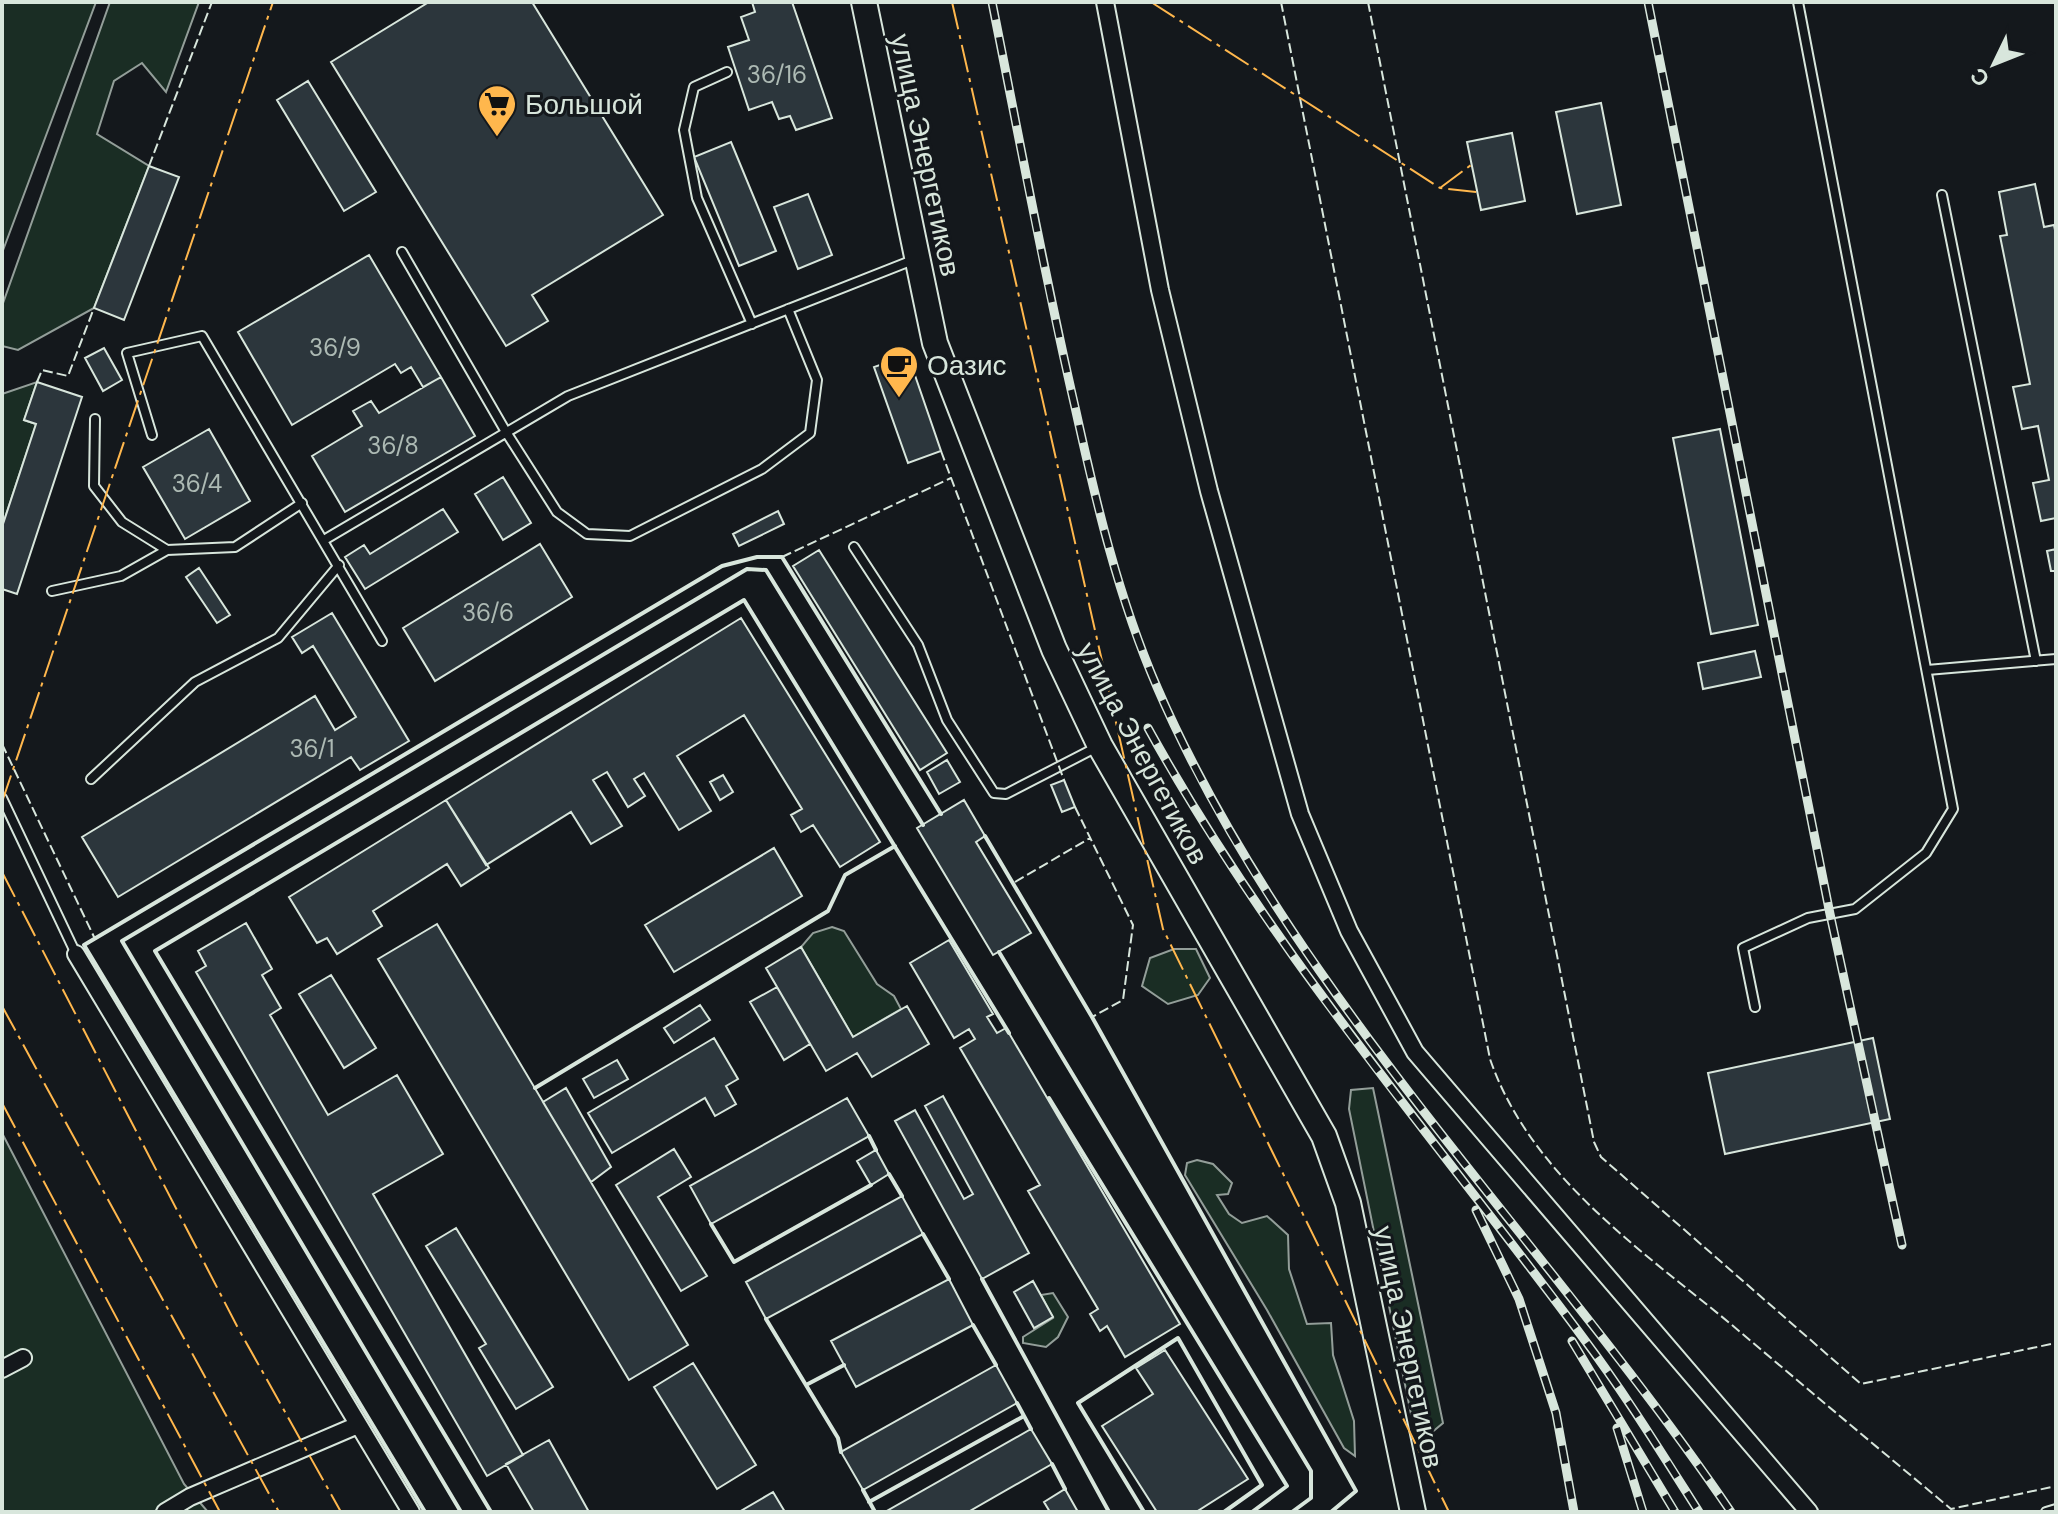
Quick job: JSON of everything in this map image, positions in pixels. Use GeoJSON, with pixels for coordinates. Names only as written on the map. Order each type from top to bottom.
{"type":"FeatureCollection","features":[{"type":"Feature","properties":{"kind":"street","name":"улица Энергетиков"},"geometry":{"type":"LineString","coordinates":[[864,2],[941,360],[1054,649],[1100,746],[1324,1136],[1348,1203],[1413,1512]]}},
{"type":"Feature","properties":{"kind":"street"},"geometry":{"type":"LineString","coordinates":[[1105,2],[1160,290],[1209,491],[1300,814],[1349,931],[1415,1052],[1809,1512]]}},
{"type":"Feature","properties":{"kind":"street"},"geometry":{"type":"LineString","coordinates":[[76,954],[411,1512]]}},
{"type":"Feature","properties":{"kind":"street"},"geometry":{"type":"LineString","coordinates":[[2,1369],[23,1358]]}},
{"type":"Feature","properties":{"kind":"street"},"geometry":{"type":"LineString","coordinates":[[165,1512],[190,1497],[358,1425]]}},
{"type":"Feature","properties":{"kind":"lane"},"geometry":{"type":"LineString","coordinates":[[1755,1007],[1743,948],[1808,918],[1855,909],[1926,853],[1953,809],[1798,2]]}},
{"type":"Feature","properties":{"kind":"lane"},"geometry":{"type":"LineString","coordinates":[[727,72],[694,87],[684,130],[697,198],[752,324]]}},
{"type":"Feature","properties":{"kind":"lane"},"geometry":{"type":"LineString","coordinates":[[1942,195],[2036,661]]}},
{"type":"Feature","properties":{"kind":"lane"},"geometry":{"type":"LineString","coordinates":[[402,252],[506,432],[557,512],[587,534],[630,536],[762,469],[810,433],[817,380],[788,309]]}},
{"type":"Feature","properties":{"kind":"lane"},"geometry":{"type":"LineString","coordinates":[[324,540],[568,396],[917,258]]}},
{"type":"Feature","properties":{"kind":"lane"},"geometry":{"type":"LineString","coordinates":[[152,435],[127,353],[202,336],[382,641]]}},
{"type":"Feature","properties":{"kind":"lane"},"geometry":{"type":"LineString","coordinates":[[95,419],[94,486],[122,522],[167,550]]}},
{"type":"Feature","properties":{"kind":"lane"},"geometry":{"type":"LineString","coordinates":[[52,591],[121,576],[167,550],[235,547],[302,503]]}},
{"type":"Feature","properties":{"kind":"lane"},"geometry":{"type":"LineString","coordinates":[[854,547],[918,645],[947,720],[994,793],[1006,794],[1100,746]]}},
{"type":"Feature","properties":{"kind":"lane"},"geometry":{"type":"LineString","coordinates":[[91,779],[195,682],[278,638],[339,565]]}},
{"type":"Feature","properties":{"kind":"lane"},"geometry":{"type":"LineString","coordinates":[[1927,670],[2056,659]]}},
{"type":"Feature","properties":{"kind":"lane"},"geometry":{"type":"LineString","coordinates":[[2,798],[76,954]]}},
{"type":"Feature","properties":{"kind":"lane"},"geometry":{"type":"LineString","coordinates":[[2046,1512],[2056,1509]]}},
{"type":"Feature","properties":{"kind":"green space"},"geometry":{"type":"Polygon","coordinates":[[[2,2],[96,2],[2,253],[2,2]]]}},
{"type":"Feature","properties":{"kind":"green space"},"geometry":{"type":"Polygon","coordinates":[[[110,2],[199,2],[166,92],[142,63],[114,81],[97,134],[149,166],[94,308],[18,350],[2,346],[2,306],[110,2]]]}},
{"type":"Feature","properties":{"kind":"green space"},"geometry":{"type":"Polygon","coordinates":[[[37,382],[24,420],[36,424],[2,527],[2,394],[37,382]]]}},
{"type":"Feature","properties":{"kind":"green space"},"geometry":{"type":"Polygon","coordinates":[[[832,927],[844,931],[877,984],[894,996],[901,1009],[853,1037],[801,947],[813,933],[832,927]]]}},
{"type":"Feature","properties":{"kind":"green space"},"geometry":{"type":"Polygon","coordinates":[[[1174,949],[1196,949],[1210,978],[1198,995],[1168,1004],[1142,986],[1150,958],[1174,949]]]}},
{"type":"Feature","properties":{"kind":"green space"},"geometry":{"type":"Polygon","coordinates":[[[1373,1088],[1443,1423],[1430,1434],[1411,1414],[1349,1109],[1351,1090],[1373,1088]]]}},
{"type":"Feature","properties":{"kind":"green space"},"geometry":{"type":"Polygon","coordinates":[[[2,1133],[184,1484],[208,1512],[2,1512],[2,1133]]]}},
{"type":"Feature","properties":{"kind":"green space"},"geometry":{"type":"Polygon","coordinates":[[[1197,1160],[1213,1164],[1232,1183],[1228,1194],[1217,1195],[1229,1214],[1242,1223],[1267,1216],[1288,1235],[1289,1269],[1307,1324],[1331,1323],[1333,1355],[1354,1421],[1355,1456],[1344,1448],[1267,1310],[1185,1175],[1187,1163],[1197,1160]]]}},
{"type":"Feature","properties":{"kind":"green space"},"geometry":{"type":"Polygon","coordinates":[[[1053,1293],[1068,1317],[1058,1337],[1046,1347],[1023,1343],[1023,1337],[1053,1318],[1041,1295],[1053,1293]]]}},
{"type":"Feature","properties":{"kind":"building","name":"Большой"},"geometry":{"type":"Polygon","coordinates":[[[429,2],[532,2],[663,215],[532,295],[548,321],[506,346],[331,62],[429,2]]]}},
{"type":"Feature","properties":{"kind":"building"},"geometry":{"type":"Polygon","coordinates":[[[752,2],[792,2],[832,118],[796,130],[790,116],[779,119],[772,102],[749,110],[728,47],[749,40],[741,17],[755,12],[752,2]]]}},
{"type":"Feature","properties":{"kind":"building"},"geometry":{"type":"Polygon","coordinates":[[[308,81],[376,192],[344,211],[277,100],[308,81]]]}},
{"type":"Feature","properties":{"kind":"building"},"geometry":{"type":"Polygon","coordinates":[[[1601,103],[1621,205],[1577,214],[1556,112],[1601,103]]]}},
{"type":"Feature","properties":{"kind":"building"},"geometry":{"type":"Polygon","coordinates":[[[1512,133],[1525,201],[1481,210],[1467,142],[1512,133]]]}},
{"type":"Feature","properties":{"kind":"building"},"geometry":{"type":"Polygon","coordinates":[[[731,142],[776,251],[739,266],[694,157],[731,142]]]}},
{"type":"Feature","properties":{"kind":"building"},"geometry":{"type":"Polygon","coordinates":[[[149,166],[179,177],[124,320],[94,308],[149,166]]]}},
{"type":"Feature","properties":{"kind":"building"},"geometry":{"type":"Polygon","coordinates":[[[2035,184],[2044,227],[2054,225],[2056,235],[2056,518],[2041,521],[2033,483],[2049,480],[2038,426],[2022,429],[2013,387],[2030,384],[2000,236],[2007,235],[1999,192],[2035,184]]]}},
{"type":"Feature","properties":{"kind":"building"},"geometry":{"type":"Polygon","coordinates":[[[808,194],[832,255],[798,269],[774,207],[808,194]]]}},
{"type":"Feature","properties":{"kind":"building"},"geometry":{"type":"Polygon","coordinates":[[[369,255],[441,377],[423,387],[411,367],[401,373],[395,364],[292,425],[238,332],[369,255]]]}},
{"type":"Feature","properties":{"kind":"building"},"geometry":{"type":"Polygon","coordinates":[[[104,348],[122,380],[103,391],[85,358],[104,348]]]}},
{"type":"Feature","properties":{"kind":"building"},"geometry":{"type":"Polygon","coordinates":[[[908,355],[941,451],[908,463],[874,367],[908,355]]]}},
{"type":"Feature","properties":{"kind":"building"},"geometry":{"type":"Polygon","coordinates":[[[441,377],[475,436],[345,512],[312,456],[362,426],[353,411],[371,401],[379,413],[441,377]]]}},
{"type":"Feature","properties":{"kind":"building"},"geometry":{"type":"Polygon","coordinates":[[[37,382],[82,397],[17,594],[2,589],[2,527],[36,424],[24,420],[37,382]]]}},
{"type":"Feature","properties":{"kind":"building"},"geometry":{"type":"Polygon","coordinates":[[[209,429],[250,501],[185,539],[143,467],[209,429]]]}},
{"type":"Feature","properties":{"kind":"building"},"geometry":{"type":"Polygon","coordinates":[[[1720,429],[1758,625],[1711,634],[1673,438],[1720,429]]]}},
{"type":"Feature","properties":{"kind":"building"},"geometry":{"type":"Polygon","coordinates":[[[503,477],[531,523],[503,540],[475,494],[503,477]]]}},
{"type":"Feature","properties":{"kind":"building"},"geometry":{"type":"Polygon","coordinates":[[[443,509],[458,532],[365,589],[345,557],[364,545],[370,554],[443,509]]]}},
{"type":"Feature","properties":{"kind":"building"},"geometry":{"type":"Polygon","coordinates":[[[778,511],[784,524],[739,546],[733,534],[778,511]]]}},
{"type":"Feature","properties":{"kind":"building"},"geometry":{"type":"Polygon","coordinates":[[[540,544],[572,597],[435,681],[403,628],[540,544]]]}},
{"type":"Feature","properties":{"kind":"building"},"geometry":{"type":"Polygon","coordinates":[[[2056,549],[2056,571],[2051,571],[2047,551],[2056,549]]]}},
{"type":"Feature","properties":{"kind":"building"},"geometry":{"type":"Polygon","coordinates":[[[819,550],[947,753],[920,770],[793,566],[819,550]]]}},
{"type":"Feature","properties":{"kind":"building"},"geometry":{"type":"Polygon","coordinates":[[[199,568],[230,615],[217,623],[186,577],[199,568]]]}},
{"type":"Feature","properties":{"kind":"building"},"geometry":{"type":"Polygon","coordinates":[[[332,613],[409,741],[360,770],[351,757],[118,897],[82,837],[315,696],[335,730],[356,717],[313,646],[302,653],[292,637],[332,613]]]}},
{"type":"Feature","properties":{"kind":"building"},"geometry":{"type":"Polygon","coordinates":[[[741,618],[880,842],[840,867],[813,825],[801,832],[791,815],[802,809],[744,715],[677,756],[711,811],[679,830],[644,773],[634,779],[645,796],[628,807],[607,772],[593,780],[622,826],[591,844],[571,812],[486,865],[446,800],[741,618]]]}},
{"type":"Feature","properties":{"kind":"building"},"geometry":{"type":"Polygon","coordinates":[[[1755,651],[1761,677],[1703,689],[1698,663],[1755,651]]]}},
{"type":"Feature","properties":{"kind":"building"},"geometry":{"type":"Polygon","coordinates":[[[947,760],[960,782],[939,794],[927,772],[947,760]]]}},
{"type":"Feature","properties":{"kind":"building"},"geometry":{"type":"Polygon","coordinates":[[[723,775],[733,792],[720,800],[710,782],[723,775]]]}},
{"type":"Feature","properties":{"kind":"building"},"geometry":{"type":"Polygon","coordinates":[[[1064,780],[1075,807],[1062,812],[1051,785],[1064,780]]]}},
{"type":"Feature","properties":{"kind":"building"},"geometry":{"type":"Polygon","coordinates":[[[446,800],[489,868],[461,886],[447,864],[373,911],[382,926],[337,954],[327,938],[317,943],[289,897],[446,800]]]}},
{"type":"Feature","properties":{"kind":"building"},"geometry":{"type":"Polygon","coordinates":[[[964,800],[985,836],[976,842],[1031,933],[993,955],[917,828],[964,800]]]}},
{"type":"Feature","properties":{"kind":"building"},"geometry":{"type":"Polygon","coordinates":[[[774,848],[802,896],[674,972],[645,925],[774,848]]]}},
{"type":"Feature","properties":{"kind":"building"},"geometry":{"type":"Polygon","coordinates":[[[246,923],[272,969],[262,975],[281,1008],[270,1015],[328,1115],[397,1075],[443,1154],[373,1194],[523,1455],[487,1476],[196,972],[206,966],[198,951],[246,923]]]}},
{"type":"Feature","properties":{"kind":"building"},"geometry":{"type":"Polygon","coordinates":[[[437,924],[688,1345],[629,1380],[378,959],[437,924]]]}},
{"type":"Feature","properties":{"kind":"building"},"geometry":{"type":"Polygon","coordinates":[[[949,940],[993,1014],[987,1017],[997,1033],[1006,1028],[1180,1324],[1125,1357],[1107,1326],[1100,1331],[1090,1314],[1098,1309],[1028,1191],[1040,1185],[960,1048],[975,1039],[969,1029],[954,1038],[910,963],[949,940]]]}},
{"type":"Feature","properties":{"kind":"building"},"geometry":{"type":"Polygon","coordinates":[[[801,947],[853,1037],[907,1006],[929,1044],[872,1077],[857,1053],[826,1071],[766,968],[801,947]]]}},
{"type":"Feature","properties":{"kind":"building"},"geometry":{"type":"Polygon","coordinates":[[[331,975],[376,1048],[344,1068],[299,994],[331,975]]]}},
{"type":"Feature","properties":{"kind":"building"},"geometry":{"type":"Polygon","coordinates":[[[777,987],[810,1044],[784,1060],[750,1002],[777,987]]]}},
{"type":"Feature","properties":{"kind":"building"},"geometry":{"type":"Polygon","coordinates":[[[700,1005],[710,1020],[674,1043],[664,1028],[700,1005]]]}},
{"type":"Feature","properties":{"kind":"building"},"geometry":{"type":"Polygon","coordinates":[[[714,1038],[738,1079],[726,1086],[736,1104],[715,1116],[705,1098],[612,1153],[588,1113],[714,1038]]]}},
{"type":"Feature","properties":{"kind":"building"},"geometry":{"type":"Polygon","coordinates":[[[1873,1038],[1890,1119],[1725,1154],[1708,1073],[1873,1038]]]}},
{"type":"Feature","properties":{"kind":"building"},"geometry":{"type":"Polygon","coordinates":[[[617,1060],[628,1079],[594,1098],[583,1079],[617,1060]]]}},
{"type":"Feature","properties":{"kind":"building"},"geometry":{"type":"Polygon","coordinates":[[[566,1088],[611,1167],[591,1182],[543,1102],[566,1088]]]}},
{"type":"Feature","properties":{"kind":"building"},"geometry":{"type":"Polygon","coordinates":[[[943,1096],[1029,1253],[982,1279],[895,1121],[915,1110],[964,1199],[973,1194],[925,1106],[943,1096]]]}},
{"type":"Feature","properties":{"kind":"building"},"geometry":{"type":"Polygon","coordinates":[[[847,1098],[869,1136],[711,1224],[690,1186],[847,1098]]]}},
{"type":"Feature","properties":{"kind":"building"},"geometry":{"type":"Polygon","coordinates":[[[674,1149],[691,1177],[658,1197],[707,1276],[681,1291],[616,1185],[674,1149]]]}},
{"type":"Feature","properties":{"kind":"building"},"geometry":{"type":"Polygon","coordinates":[[[876,1150],[889,1174],[871,1185],[857,1161],[876,1150]]]}},
{"type":"Feature","properties":{"kind":"building"},"geometry":{"type":"Polygon","coordinates":[[[902,1196],[923,1234],[766,1319],[746,1282],[902,1196]]]}},
{"type":"Feature","properties":{"kind":"building"},"geometry":{"type":"Polygon","coordinates":[[[456,1228],[553,1387],[516,1409],[479,1348],[486,1344],[426,1246],[456,1228]]]}},
{"type":"Feature","properties":{"kind":"building"},"geometry":{"type":"Polygon","coordinates":[[[949,1279],[973,1325],[856,1387],[831,1341],[949,1279]]]}},
{"type":"Feature","properties":{"kind":"building"},"geometry":{"type":"Polygon","coordinates":[[[1033,1281],[1053,1317],[1034,1328],[1014,1292],[1033,1281]]]}},
{"type":"Feature","properties":{"kind":"building"},"geometry":{"type":"Polygon","coordinates":[[[1165,1350],[1248,1479],[1196,1512],[1157,1512],[1102,1426],[1153,1394],[1136,1368],[1165,1350]]]}},
{"type":"Feature","properties":{"kind":"building"},"geometry":{"type":"Polygon","coordinates":[[[693,1363],[756,1465],[717,1489],[654,1387],[693,1363]]]}},
{"type":"Feature","properties":{"kind":"building"},"geometry":{"type":"Polygon","coordinates":[[[996,1365],[1017,1403],[863,1490],[841,1452],[996,1365]]]}},
{"type":"Feature","properties":{"kind":"building"},"geometry":{"type":"Polygon","coordinates":[[[1031,1429],[1052,1464],[968,1512],[885,1512],[1031,1429]]]}},
{"type":"Feature","properties":{"kind":"building"},"geometry":{"type":"Polygon","coordinates":[[[549,1440],[589,1512],[534,1512],[506,1464],[549,1440]]]}},
{"type":"Feature","properties":{"kind":"building"},"geometry":{"type":"Polygon","coordinates":[[[1065,1489],[1078,1512],[1050,1512],[1044,1502],[1065,1489]]]}},
{"type":"Feature","properties":{"kind":"building"},"geometry":{"type":"Polygon","coordinates":[[[773,1492],[785,1512],[739,1512],[773,1492]]]}},
{"type":"Feature","properties":{"kind":"railway"},"geometry":{"type":"LineString","coordinates":[[992,2],[1091,478],[1119,584],[1157,687],[1212,799],[1276,906],[1347,1010],[1659,1411],[1731,1512]]}},
{"type":"Feature","properties":{"kind":"railway"},"geometry":{"type":"LineString","coordinates":[[1648,2],[1830,914],[1902,1245]]}},
{"type":"Feature","properties":{"kind":"railway"},"geometry":{"type":"LineString","coordinates":[[1148,728],[1246,889],[1354,1039],[1597,1357],[1699,1512]]}},
{"type":"Feature","properties":{"kind":"railway"},"geometry":{"type":"LineString","coordinates":[[1476,1210],[1519,1299],[1556,1413],[1574,1512]]}},
{"type":"Feature","properties":{"kind":"railway"},"geometry":{"type":"LineString","coordinates":[[1572,1341],[1675,1512]]}},
{"type":"Feature","properties":{"kind":"railway"},"geometry":{"type":"LineString","coordinates":[[1617,1428],[1643,1512]]}},
{"type":"Feature","properties":{"kind":"fence"},"geometry":{"type":"LineString","coordinates":[[149,166],[212,2]]}},
{"type":"Feature","properties":{"kind":"fence"},"geometry":{"type":"LineString","coordinates":[[1281,2],[1490,1059],[1508,1101],[1532,1139],[1592,1207],[1951,1509],[2056,1486]]}},
{"type":"Feature","properties":{"kind":"fence"},"geometry":{"type":"LineString","coordinates":[[1368,2],[1594,1142],[1601,1157],[1861,1384],[2056,1343]]}},
{"type":"Feature","properties":{"kind":"fence"},"geometry":{"type":"LineString","coordinates":[[37,382],[42,370],[68,376],[94,308]]}},
{"type":"Feature","properties":{"kind":"fence"},"geometry":{"type":"LineString","coordinates":[[941,451],[1064,780]]}},
{"type":"Feature","properties":{"kind":"fence"},"geometry":{"type":"LineString","coordinates":[[782,557],[951,478]]}},
{"type":"Feature","properties":{"kind":"fence"},"geometry":{"type":"LineString","coordinates":[[2,744],[95,939]]}},
{"type":"Feature","properties":{"kind":"fence"},"geometry":{"type":"LineString","coordinates":[[1075,807],[1133,925],[1123,1000],[1092,1017]]}},
{"type":"Feature","properties":{"kind":"fence"},"geometry":{"type":"LineString","coordinates":[[1015,882],[1090,838]]}},
{"type":"Feature","properties":{"kind":"wall"},"geometry":{"type":"LineString","coordinates":[[425,1512],[84,945],[722,566],[757,557],[782,557],[941,814]]}},
{"type":"Feature","properties":{"kind":"wall"},"geometry":{"type":"LineString","coordinates":[[461,1512],[122,941],[747,569],[766,570],[923,825]]}},
{"type":"Feature","properties":{"kind":"wall"},"geometry":{"type":"LineString","coordinates":[[491,1512],[155,951],[744,600],[1009,1033]]}},
{"type":"Feature","properties":{"kind":"wall"},"geometry":{"type":"LineString","coordinates":[[985,836],[1092,1017],[1356,1491],[1331,1512]]}},
{"type":"Feature","properties":{"kind":"wall"},"geometry":{"type":"LineString","coordinates":[[535,1088],[828,911],[845,875],[895,846]]}},
{"type":"Feature","properties":{"kind":"wall"},"geometry":{"type":"LineString","coordinates":[[999,952],[1311,1471],[1311,1498],[1292,1512]]}},
{"type":"Feature","properties":{"kind":"wall"},"geometry":{"type":"LineString","coordinates":[[1049,1098],[1287,1486],[1252,1512]]}},
{"type":"Feature","properties":{"kind":"wall"},"geometry":{"type":"LineString","coordinates":[[869,1136],[876,1150]]}},
{"type":"Feature","properties":{"kind":"wall"},"geometry":{"type":"LineString","coordinates":[[889,1174],[902,1196]]}},
{"type":"Feature","properties":{"kind":"wall"},"geometry":{"type":"LineString","coordinates":[[711,1224],[734,1262],[871,1185]]}},
{"type":"Feature","properties":{"kind":"wall"},"geometry":{"type":"LineString","coordinates":[[923,1234],[949,1279]]}},
{"type":"Feature","properties":{"kind":"wall"},"geometry":{"type":"LineString","coordinates":[[982,1279],[1109,1512]]}},
{"type":"Feature","properties":{"kind":"wall"},"geometry":{"type":"LineString","coordinates":[[766,1319],[838,1438],[841,1452]]}},
{"type":"Feature","properties":{"kind":"wall"},"geometry":{"type":"LineString","coordinates":[[973,1325],[996,1365]]}},
{"type":"Feature","properties":{"kind":"wall"},"geometry":{"type":"LineString","coordinates":[[1144,1512],[1078,1403],[1178,1338],[1262,1485],[1224,1512]]}},
{"type":"Feature","properties":{"kind":"wall"},"geometry":{"type":"LineString","coordinates":[[806,1385],[844,1365]]}},
{"type":"Feature","properties":{"kind":"wall"},"geometry":{"type":"LineString","coordinates":[[1017,1403],[1031,1429]]}},
{"type":"Feature","properties":{"kind":"wall"},"geometry":{"type":"LineString","coordinates":[[869,1502],[1024,1416]]}},
{"type":"Feature","properties":{"kind":"wall"},"geometry":{"type":"LineString","coordinates":[[1052,1464],[1065,1489]]}},
{"type":"Feature","properties":{"kind":"wall"},"geometry":{"type":"LineString","coordinates":[[863,1490],[875,1512]]}},
{"type":"Feature","properties":{"kind":"power"},"geometry":{"type":"LineString","coordinates":[[2,802],[273,2]]}},
{"type":"Feature","properties":{"kind":"power"},"geometry":{"type":"LineString","coordinates":[[952,2],[1163,929],[1449,1512]]}},
{"type":"Feature","properties":{"kind":"power"},"geometry":{"type":"LineString","coordinates":[[1151,2],[1440,188],[1477,192]]}},
{"type":"Feature","properties":{"kind":"power"},"geometry":{"type":"LineString","coordinates":[[1440,188],[1471,165]]}},
{"type":"Feature","properties":{"kind":"power"},"geometry":{"type":"LineString","coordinates":[[2,872],[238,1328],[341,1512]]}},
{"type":"Feature","properties":{"kind":"power"},"geometry":{"type":"LineString","coordinates":[[2,1006],[279,1512]]}},
{"type":"Feature","properties":{"kind":"power"},"geometry":{"type":"LineString","coordinates":[[2,1103],[220,1512]]}},
{"type":"Feature","properties":{"kind":"place","name":"Большой"},"geometry":{"type":"Point","coordinates":[497,138]}},
{"type":"Feature","properties":{"kind":"place","name":"Оазис"},"geometry":{"type":"Point","coordinates":[899,399]}}]}
